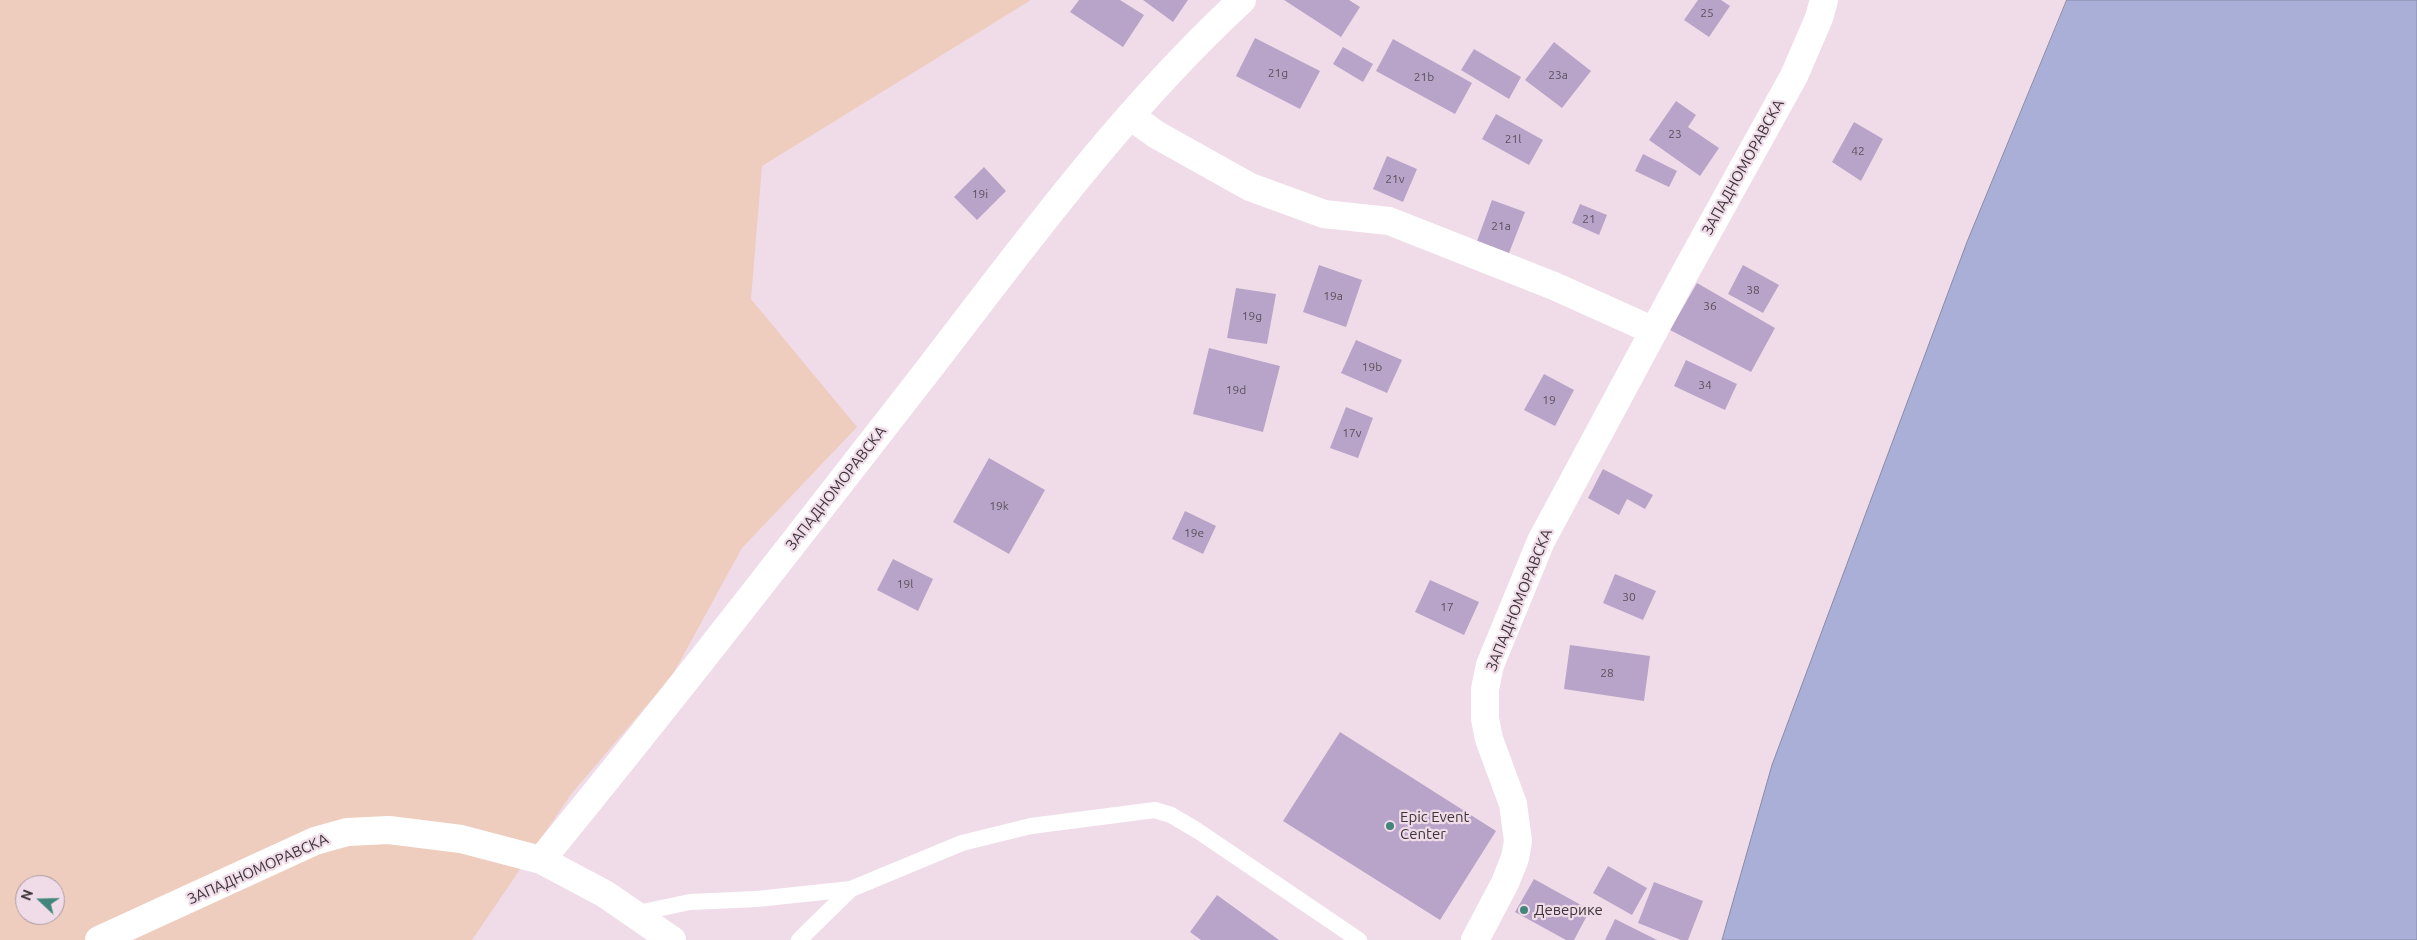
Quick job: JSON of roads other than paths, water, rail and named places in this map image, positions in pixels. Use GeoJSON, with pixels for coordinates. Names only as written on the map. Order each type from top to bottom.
{"type":"FeatureCollection","features":[{"type":"Feature","properties":{"kind":"street","name":"ЗАПАДНОМОРАВСКА"},"geometry":{"type":"LineString","coordinates":[[542,860],[686,682],[1081,172],[1196,42],[1242,0]]}},
{"type":"Feature","properties":{"kind":"street","name":"ЗАПАДНОМОРАВСКА"},"geometry":{"type":"LineString","coordinates":[[1475,940],[1506,883],[1515,858],[1518,841],[1513,804],[1489,739],[1485,719],[1485,689],[1490,665],[1541,541],[1794,76],[1819,18],[1824,0]]}},
{"type":"Feature","properties":{"kind":"street"},"geometry":{"type":"LineString","coordinates":[[1130,116],[1197,158],[1266,193],[1324,214],[1389,221],[1554,286],[1654,331]]}},
{"type":"Feature","properties":{"kind":"street","name":"ЗАПАДНОМОРАВСКА"},"geometry":{"type":"LineString","coordinates":[[98,940],[315,841],[347,832],[389,830],[461,839],[542,860],[606,894],[672,940]]}},
{"type":"Feature","properties":{"kind":"lane"},"geometry":{"type":"LineString","coordinates":[[634,914],[690,902],[757,899],[850,889],[962,843],[1031,826],[1156,810],[1171,815],[1198,831],[1358,940]]}},
{"type":"Feature","properties":{"kind":"lane"},"geometry":{"type":"LineString","coordinates":[[799,940],[850,889]]}},
{"type":"Feature","properties":{"kind":"water"},"geometry":{"type":"Polygon","coordinates":[[[2067,0],[2417,0],[2417,940],[1722,940],[1772,765],[1967,242],[2067,0]]]}},
{"type":"Feature","properties":{"kind":"place","name":"Epic Event Center"},"geometry":{"type":"Point","coordinates":[1390,826]}},
{"type":"Feature","properties":{"kind":"place","name":"Деверике"},"geometry":{"type":"Point","coordinates":[1524,910]}}]}
